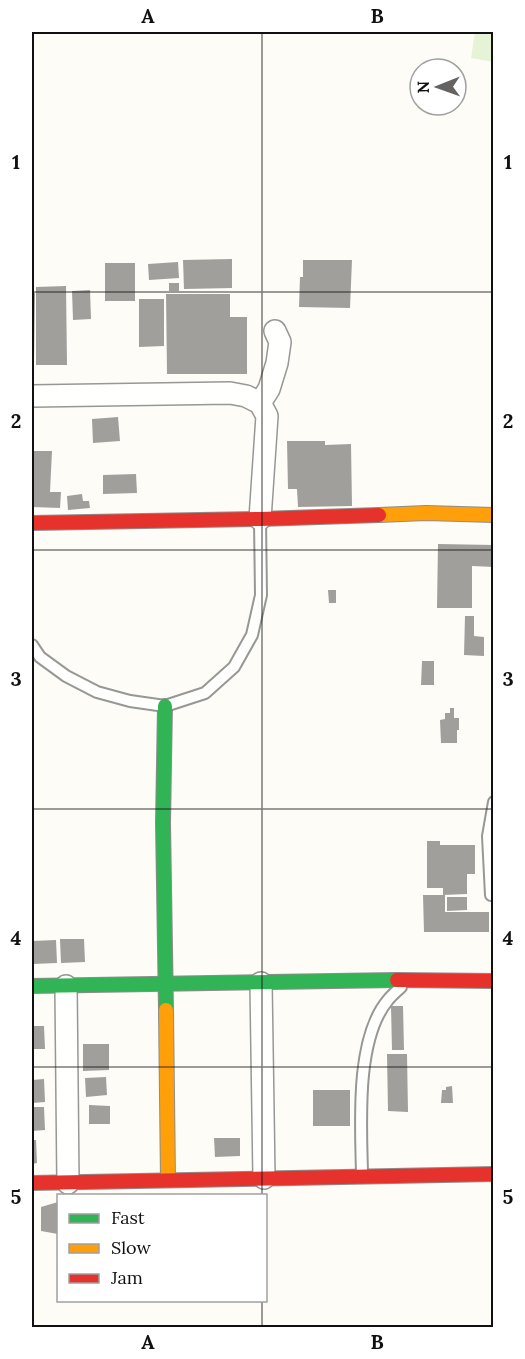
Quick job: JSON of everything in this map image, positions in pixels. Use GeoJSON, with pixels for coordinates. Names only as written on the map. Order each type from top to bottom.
{"type":"FeatureCollection","features":[{"type":"Feature","properties":{"kind":"street"},"geometry":{"type":"LineString","coordinates":[[260,403],[269,388],[277,363],[280,342],[275,331]]}},
{"type":"Feature","properties":{"kind":"street"},"geometry":{"type":"LineString","coordinates":[[32,396],[230,393],[246,396],[260,403],[267,416],[260,519]]}},
{"type":"Feature","properties":{"kind":"street"},"geometry":{"type":"LineString","coordinates":[[32,524],[426,513],[494,515]]}},
{"type":"Feature","properties":{"kind":"street"},"geometry":{"type":"LineString","coordinates":[[165,706],[163,823],[168,1180]]}},
{"type":"Feature","properties":{"kind":"street"},"geometry":{"type":"LineString","coordinates":[[32,986],[409,980],[494,981]]}},
{"type":"Feature","properties":{"kind":"street"},"geometry":{"type":"LineString","coordinates":[[261,983],[264,1178]]}},
{"type":"Feature","properties":{"kind":"street"},"geometry":{"type":"LineString","coordinates":[[66,986],[68,1183]]}},
{"type":"Feature","properties":{"kind":"street"},"geometry":{"type":"LineString","coordinates":[[32,1183],[494,1174]]}},
{"type":"Feature","properties":{"kind":"lane"},"geometry":{"type":"LineString","coordinates":[[32,645],[40,657],[66,676],[98,692],[130,701],[165,706],[205,693],[234,667],[252,634],[261,595],[260,519]]}},
{"type":"Feature","properties":{"kind":"lane"},"geometry":{"type":"LineString","coordinates":[[491,895],[488,836],[494,802]]}},
{"type":"Feature","properties":{"kind":"lane"},"geometry":{"type":"LineString","coordinates":[[362,1177],[362,1083],[366,1048],[374,1023],[387,1001],[409,980]]}},
{"type":"Feature","properties":{"kind":"green space"},"geometry":{"type":"Polygon","coordinates":[[[475,32],[493,32],[493,62],[471,58],[475,32]]]}},
{"type":"Feature","properties":{"kind":"building"},"geometry":{"type":"Polygon","coordinates":[[[232,259],[232,288],[184,289],[183,260],[232,259]]]}},
{"type":"Feature","properties":{"kind":"building"},"geometry":{"type":"Polygon","coordinates":[[[303,260],[352,260],[350,308],[299,307],[303,260]]]}},
{"type":"Feature","properties":{"kind":"building"},"geometry":{"type":"Polygon","coordinates":[[[178,262],[179,278],[149,280],[148,264],[178,262]]]}},
{"type":"Feature","properties":{"kind":"building"},"geometry":{"type":"Polygon","coordinates":[[[105,263],[135,263],[135,301],[105,301],[105,263]]]}},
{"type":"Feature","properties":{"kind":"building"},"geometry":{"type":"Polygon","coordinates":[[[169,283],[179,283],[179,291],[169,291],[169,283]]]}},
{"type":"Feature","properties":{"kind":"building"},"geometry":{"type":"Polygon","coordinates":[[[66,286],[67,365],[36,365],[36,287],[66,286]]]}},
{"type":"Feature","properties":{"kind":"building"},"geometry":{"type":"Polygon","coordinates":[[[90,290],[91,319],[73,320],[72,291],[90,290]]]}},
{"type":"Feature","properties":{"kind":"building"},"geometry":{"type":"Polygon","coordinates":[[[32,293],[35,293],[34,361],[32,361],[32,293]]]}},
{"type":"Feature","properties":{"kind":"building"},"geometry":{"type":"Polygon","coordinates":[[[166,294],[230,294],[230,317],[247,317],[247,374],[167,374],[166,294]]]}},
{"type":"Feature","properties":{"kind":"building"},"geometry":{"type":"Polygon","coordinates":[[[139,299],[164,299],[164,346],[139,347],[139,299]]]}},
{"type":"Feature","properties":{"kind":"building"},"geometry":{"type":"Polygon","coordinates":[[[118,417],[120,441],[93,443],[92,419],[118,417]]]}},
{"type":"Feature","properties":{"kind":"building"},"geometry":{"type":"Polygon","coordinates":[[[287,441],[325,441],[325,445],[351,444],[352,506],[298,507],[297,489],[288,489],[287,441]]]}},
{"type":"Feature","properties":{"kind":"building"},"geometry":{"type":"Polygon","coordinates":[[[32,451],[52,451],[50,492],[61,492],[60,508],[32,507],[32,451]]]}},
{"type":"Feature","properties":{"kind":"building"},"geometry":{"type":"Polygon","coordinates":[[[136,474],[137,493],[103,494],[103,475],[136,474]]]}},
{"type":"Feature","properties":{"kind":"building"},"geometry":{"type":"Polygon","coordinates":[[[82,494],[83,501],[89,501],[90,508],[68,510],[67,496],[82,494]]]}},
{"type":"Feature","properties":{"kind":"building"},"geometry":{"type":"Polygon","coordinates":[[[438,544],[494,545],[494,567],[472,566],[472,608],[437,608],[438,544]]]}},
{"type":"Feature","properties":{"kind":"building"},"geometry":{"type":"Polygon","coordinates":[[[328,590],[336,590],[336,603],[329,603],[328,590]]]}},
{"type":"Feature","properties":{"kind":"building"},"geometry":{"type":"Polygon","coordinates":[[[465,616],[474,616],[474,636],[484,637],[484,656],[464,655],[465,616]]]}},
{"type":"Feature","properties":{"kind":"building"},"geometry":{"type":"Polygon","coordinates":[[[422,661],[434,661],[434,685],[421,685],[422,661]]]}},
{"type":"Feature","properties":{"kind":"building"},"geometry":{"type":"Polygon","coordinates":[[[450,708],[454,708],[454,718],[459,718],[457,743],[441,743],[440,720],[445,719],[445,713],[450,713],[450,708]]]}},
{"type":"Feature","properties":{"kind":"building"},"geometry":{"type":"Polygon","coordinates":[[[427,841],[440,841],[440,845],[475,845],[475,874],[467,874],[467,894],[443,895],[443,888],[427,888],[427,841]]]}},
{"type":"Feature","properties":{"kind":"building"},"geometry":{"type":"Polygon","coordinates":[[[423,895],[445,895],[445,912],[489,912],[489,932],[424,932],[423,895]]]}},
{"type":"Feature","properties":{"kind":"building"},"geometry":{"type":"Polygon","coordinates":[[[447,897],[467,897],[467,910],[447,911],[447,897]]]}},
{"type":"Feature","properties":{"kind":"building"},"geometry":{"type":"Polygon","coordinates":[[[60,939],[84,939],[85,962],[61,963],[60,939]]]}},
{"type":"Feature","properties":{"kind":"building"},"geometry":{"type":"Polygon","coordinates":[[[56,940],[57,963],[33,964],[32,941],[56,940]]]}},
{"type":"Feature","properties":{"kind":"building"},"geometry":{"type":"Polygon","coordinates":[[[391,1006],[403,1006],[404,1050],[392,1050],[391,1006]]]}},
{"type":"Feature","properties":{"kind":"building"},"geometry":{"type":"Polygon","coordinates":[[[32,1026],[44,1026],[45,1049],[32,1049],[32,1026]]]}},
{"type":"Feature","properties":{"kind":"building"},"geometry":{"type":"Polygon","coordinates":[[[83,1044],[109,1044],[109,1070],[83,1071],[83,1044]]]}},
{"type":"Feature","properties":{"kind":"building"},"geometry":{"type":"Polygon","coordinates":[[[387,1054],[407,1054],[408,1112],[388,1111],[387,1054]]]}},
{"type":"Feature","properties":{"kind":"building"},"geometry":{"type":"Polygon","coordinates":[[[106,1077],[107,1095],[86,1097],[85,1078],[106,1077]]]}},
{"type":"Feature","properties":{"kind":"building"},"geometry":{"type":"Polygon","coordinates":[[[44,1079],[45,1102],[32,1103],[32,1080],[44,1079]]]}},
{"type":"Feature","properties":{"kind":"building"},"geometry":{"type":"Polygon","coordinates":[[[452,1086],[453,1103],[441,1103],[442,1090],[452,1086]]]}},
{"type":"Feature","properties":{"kind":"building"},"geometry":{"type":"Polygon","coordinates":[[[313,1090],[350,1090],[350,1126],[313,1126],[313,1090]]]}},
{"type":"Feature","properties":{"kind":"building"},"geometry":{"type":"Polygon","coordinates":[[[89,1105],[110,1106],[110,1124],[89,1124],[89,1105]]]}},
{"type":"Feature","properties":{"kind":"building"},"geometry":{"type":"Polygon","coordinates":[[[32,1107],[44,1107],[45,1130],[32,1131],[32,1107]]]}},
{"type":"Feature","properties":{"kind":"building"},"geometry":{"type":"Polygon","coordinates":[[[214,1138],[240,1138],[240,1156],[215,1157],[214,1138]]]}},
{"type":"Feature","properties":{"kind":"building"},"geometry":{"type":"Polygon","coordinates":[[[32,1140],[36,1140],[37,1163],[32,1164],[32,1140]]]}},
{"type":"Feature","properties":{"kind":"building"},"geometry":{"type":"Polygon","coordinates":[[[57,1202],[57,1234],[41,1231],[41,1207],[57,1202]]]}},
{"type":"Feature","properties":{"kind":"traffic: fast"},"geometry":{"type":"LineString","coordinates":[[165,706],[163,823],[166,1010]]}},
{"type":"Feature","properties":{"kind":"traffic: fast"},"geometry":{"type":"LineString","coordinates":[[32,986],[397,980]]}},
{"type":"Feature","properties":{"kind":"traffic: slow"},"geometry":{"type":"LineString","coordinates":[[379,515],[426,513],[494,515]]}},
{"type":"Feature","properties":{"kind":"traffic: slow"},"geometry":{"type":"LineString","coordinates":[[166,1010],[168,1180]]}},
{"type":"Feature","properties":{"kind":"traffic: jam"},"geometry":{"type":"LineString","coordinates":[[32,523],[379,515]]}},
{"type":"Feature","properties":{"kind":"traffic: jam"},"geometry":{"type":"LineString","coordinates":[[397,980],[494,981]]}},
{"type":"Feature","properties":{"kind":"traffic: jam"},"geometry":{"type":"LineString","coordinates":[[32,1183],[494,1174]]}}]}
